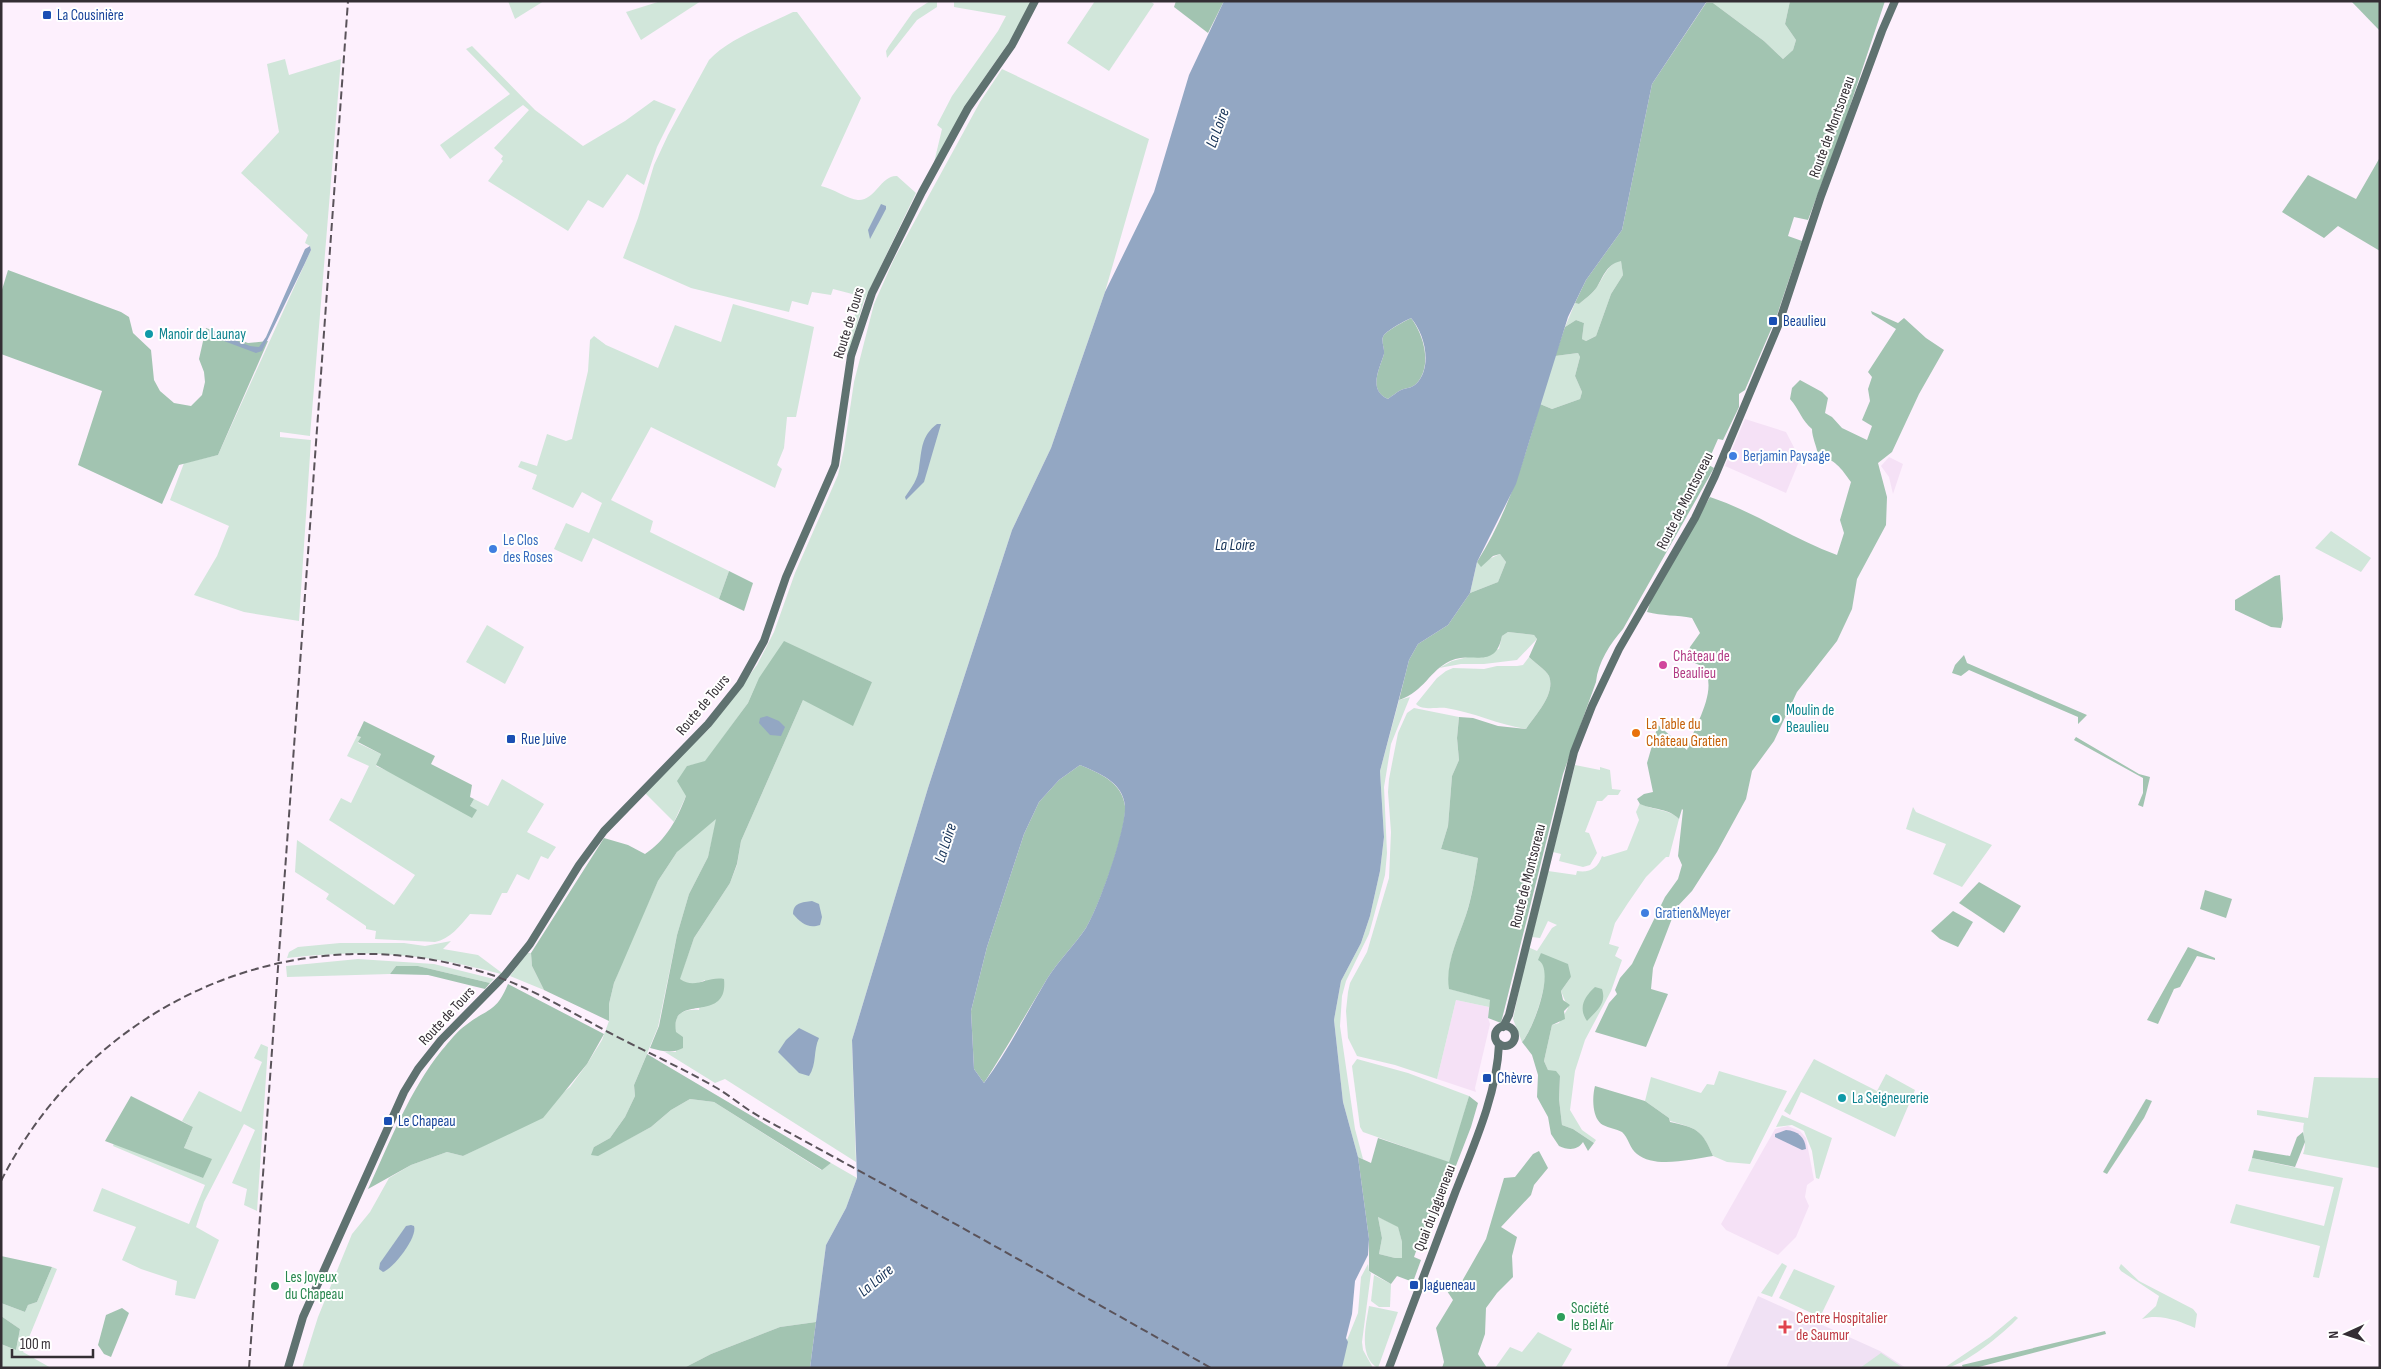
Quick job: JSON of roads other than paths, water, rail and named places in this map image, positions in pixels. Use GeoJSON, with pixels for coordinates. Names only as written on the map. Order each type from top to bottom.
{"type":"FeatureCollection","features":[{"type":"Feature","properties":{"kind":"main road","name":"Route de Tours"},"geometry":{"type":"LineString","coordinates":[[288,1368],[303,1317],[404,1092],[418,1069],[441,1040],[505,975],[530,944],[579,865],[604,831],[708,724],[730,697],[764,641],[786,577],[835,465],[851,356],[872,293],[922,192],[968,108],[1012,45],[1034,1]]}},
{"type":"Feature","properties":{"kind":"main road","name":"Route de Montsoreau"},"geometry":{"type":"LineString","coordinates":[[1507,1028],[1574,752],[1592,706],[1619,649],[1699,511],[1715,476],[1778,326],[1821,196],[1895,1]]}},
{"type":"Feature","properties":{"kind":"main road"},"geometry":{"type":"LineString","coordinates":[[1498,1056],[1508,1046],[1512,1042],[1514,1036],[1507,1028],[1498,1030],[1495,1036],[1499,1044],[1508,1046]]}},
{"type":"Feature","properties":{"kind":"main road","name":"Quai du Jagueneau"},"geometry":{"type":"LineString","coordinates":[[1389,1368],[1467,1162],[1488,1100],[1499,1044]]}},
{"type":"Feature","properties":{"kind":"water","name":"La Loire"},"geometry":{"type":"Polygon","coordinates":[[[1224,1],[1707,1],[1652,84],[1622,230],[1586,280],[1568,317],[1516,484],[1477,562],[1470,593],[1448,625],[1418,644],[1409,660],[1380,771],[1384,837],[1380,871],[1370,916],[1361,943],[1341,981],[1334,1020],[1343,1102],[1358,1157],[1369,1239],[1368,1255],[1355,1281],[1352,1314],[1346,1338],[1348,1342],[1342,1368],[810,1368],[826,1245],[846,1208],[857,1178],[852,1040],[928,788],[1012,530],[1051,448],[1105,292],[1154,192],[1189,75],[1224,1]],[[1411,318],[1392,328],[1383,337],[1384,354],[1378,373],[1377,385],[1378,390],[1388,399],[1401,390],[1416,384],[1424,369],[1426,360],[1423,341],[1411,318]],[[1080,765],[1059,780],[1039,802],[1024,834],[987,947],[971,1011],[974,1069],[984,1083],[1009,1045],[1051,972],[1086,928],[1098,903],[1117,850],[1125,806],[1120,791],[1109,780],[1095,771],[1080,765]]]}},
{"type":"Feature","properties":{"kind":"water"},"geometry":{"type":"Polygon","coordinates":[[[881,204],[886,206],[886,209],[870,239],[868,230],[881,204]]]}},
{"type":"Feature","properties":{"kind":"water"},"geometry":{"type":"Polygon","coordinates":[[[310,246],[311,250],[262,351],[256,353],[208,335],[208,330],[250,346],[259,347],[266,337],[305,249],[310,246]]]}},
{"type":"Feature","properties":{"kind":"water"},"geometry":{"type":"Polygon","coordinates":[[[937,424],[941,424],[924,482],[906,500],[905,497],[917,476],[925,438],[937,424]]]}},
{"type":"Feature","properties":{"kind":"water"},"geometry":{"type":"Polygon","coordinates":[[[767,716],[779,721],[785,727],[781,736],[770,735],[759,723],[760,718],[767,716]]]}},
{"type":"Feature","properties":{"kind":"water"},"geometry":{"type":"Polygon","coordinates":[[[812,901],[819,904],[822,917],[820,925],[816,926],[805,924],[793,914],[796,905],[812,901]]]}},
{"type":"Feature","properties":{"kind":"water"},"geometry":{"type":"Polygon","coordinates":[[[799,1028],[819,1038],[813,1067],[809,1076],[799,1073],[778,1052],[786,1040],[799,1028]]]}},
{"type":"Feature","properties":{"kind":"water"},"geometry":{"type":"Polygon","coordinates":[[[1786,1130],[1800,1135],[1806,1149],[1802,1150],[1775,1137],[1775,1134],[1786,1130]]]}},
{"type":"Feature","properties":{"kind":"water"},"geometry":{"type":"Polygon","coordinates":[[[406,1226],[414,1226],[414,1231],[409,1245],[393,1265],[383,1272],[379,1269],[380,1263],[406,1226]]]}},
{"type":"Feature","properties":{"kind":"railway"},"geometry":{"type":"LineString","coordinates":[[249,1368],[348,1]]}},
{"type":"Feature","properties":{"kind":"railway"},"geometry":{"type":"LineString","coordinates":[[1,1181],[41,1117],[90,1063],[147,1018],[210,985],[278,963],[349,954],[422,958],[495,976],[553,1002],[715,1087],[762,1118],[1211,1368]]}},
{"type":"Feature","properties":{"kind":"place","name":"La Cousinière"},"geometry":{"type":"Point","coordinates":[47,15]}},
{"type":"Feature","properties":{"kind":"place","name":"Beaulieu"},"geometry":{"type":"Point","coordinates":[1773,321]}},
{"type":"Feature","properties":{"kind":"place","name":"Manoir de Launay"},"geometry":{"type":"Point","coordinates":[149,334]}},
{"type":"Feature","properties":{"kind":"place","name":"Berjamin Paysage"},"geometry":{"type":"Point","coordinates":[1733,456]}},
{"type":"Feature","properties":{"kind":"place","name":"Le Clos des Roses"},"geometry":{"type":"Point","coordinates":[493,549]}},
{"type":"Feature","properties":{"kind":"place","name":"Château de Beaulieu"},"geometry":{"type":"Point","coordinates":[1663,665]}},
{"type":"Feature","properties":{"kind":"place","name":"Moulin de Beaulieu"},"geometry":{"type":"Point","coordinates":[1776,719]}},
{"type":"Feature","properties":{"kind":"place","name":"La Table du Château Gratien"},"geometry":{"type":"Point","coordinates":[1636,733]}},
{"type":"Feature","properties":{"kind":"place","name":"Rue Juive"},"geometry":{"type":"Point","coordinates":[511,739]}},
{"type":"Feature","properties":{"kind":"place","name":"Gratien&Meyer"},"geometry":{"type":"Point","coordinates":[1645,913]}},
{"type":"Feature","properties":{"kind":"place","name":"Chèvre"},"geometry":{"type":"Point","coordinates":[1487,1078]}},
{"type":"Feature","properties":{"kind":"place","name":"La Seigneurerie"},"geometry":{"type":"Point","coordinates":[1842,1098]}},
{"type":"Feature","properties":{"kind":"place","name":"Le Chapeau"},"geometry":{"type":"Point","coordinates":[388,1121]}},
{"type":"Feature","properties":{"kind":"place","name":"Jagueneau"},"geometry":{"type":"Point","coordinates":[1414,1285]}},
{"type":"Feature","properties":{"kind":"place","name":"Les Joyeux du Chapeau"},"geometry":{"type":"Point","coordinates":[275,1286]}},
{"type":"Feature","properties":{"kind":"place","name":"Société le Bel Air"},"geometry":{"type":"Point","coordinates":[1561,1317]}},
{"type":"Feature","properties":{"kind":"place","name":"Centre Hospitalier de Saumur"},"geometry":{"type":"Point","coordinates":[1785,1327]}}]}
